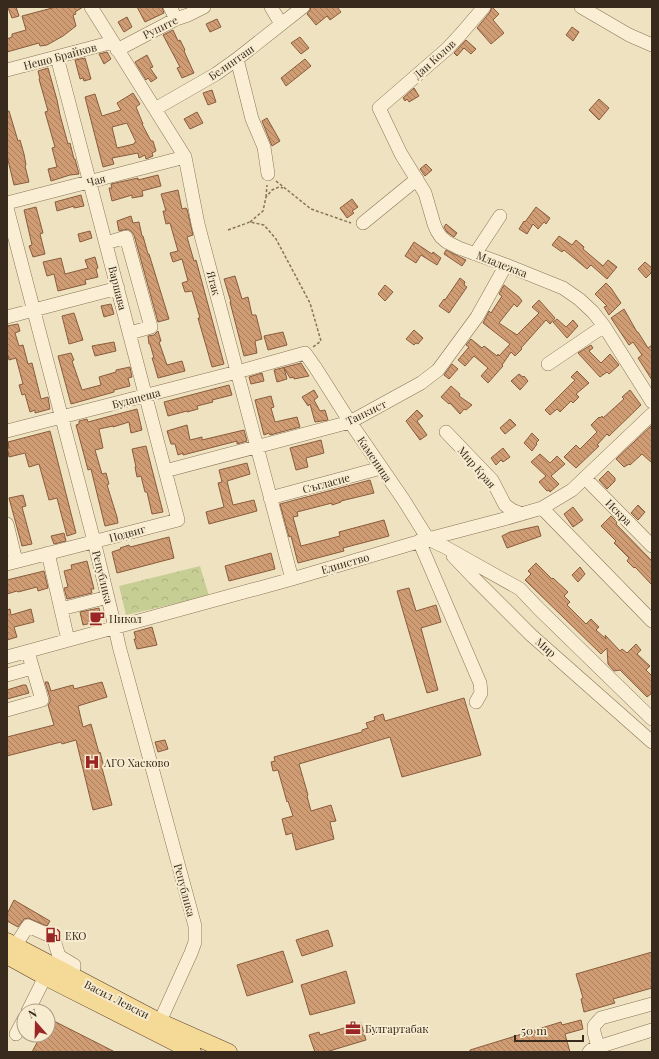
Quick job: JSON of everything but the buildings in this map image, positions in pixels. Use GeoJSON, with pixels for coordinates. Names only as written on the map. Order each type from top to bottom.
{"type":"FeatureCollection","features":[{"type":"Feature","properties":{"kind":"main road","name":"Васил Левски"},"geometry":{"type":"LineString","coordinates":[[10,948],[73,976],[157,1027],[193,1052]]}},
{"type":"Feature","properties":{"kind":"main road","name":"Васил Левски"},"geometry":{"type":"LineString","coordinates":[[10,948],[45,977],[157,1027],[229,1052]]}},
{"type":"Feature","properties":{"kind":"street","name":"Ятак"},"geometry":{"type":"LineString","coordinates":[[91,7],[185,157],[198,224],[292,579]]}},
{"type":"Feature","properties":{"kind":"street"},"geometry":{"type":"LineString","coordinates":[[170,7],[176,19]]}},
{"type":"Feature","properties":{"kind":"street","name":"Рупите"},"geometry":{"type":"LineString","coordinates":[[115,46],[204,7]]}},
{"type":"Feature","properties":{"kind":"street"},"geometry":{"type":"LineString","coordinates":[[271,7],[281,24]]}},
{"type":"Feature","properties":{"kind":"street","name":"Белинташ"},"geometry":{"type":"LineString","coordinates":[[155,109],[216,74],[303,7]]}},
{"type":"Feature","properties":{"kind":"street","name":"Дан Колов"},"geometry":{"type":"LineString","coordinates":[[379,108],[460,35],[484,7]]}},
{"type":"Feature","properties":{"kind":"street"},"geometry":{"type":"LineString","coordinates":[[581,7],[629,35],[652,45]]}},
{"type":"Feature","properties":{"kind":"street","name":"Нешо Брайков"},"geometry":{"type":"LineString","coordinates":[[7,70],[57,57],[115,46]]}},
{"type":"Feature","properties":{"kind":"street","name":"Варшава"},"geometry":{"type":"LineString","coordinates":[[57,57],[178,520]]}},
{"type":"Feature","properties":{"kind":"street"},"geometry":{"type":"LineString","coordinates":[[237,59],[252,119],[264,146],[268,174]]}},
{"type":"Feature","properties":{"kind":"street","name":"Младежка"},"geometry":{"type":"LineString","coordinates":[[379,108],[401,154],[425,193],[434,224],[441,237],[459,248],[564,288],[579,299],[593,312],[604,326],[652,402]]}},
{"type":"Feature","properties":{"kind":"street","name":"Чая"},"geometry":{"type":"LineString","coordinates":[[7,203],[185,157]]}},
{"type":"Feature","properties":{"kind":"street"},"geometry":{"type":"LineString","coordinates":[[363,223],[417,180]]}},
{"type":"Feature","properties":{"kind":"street","name":"Република"},"geometry":{"type":"LineString","coordinates":[[7,208],[94,541],[121,653],[195,926],[195,942],[193,948],[157,1027]]}},
{"type":"Feature","properties":{"kind":"street"},"geometry":{"type":"LineString","coordinates":[[475,254],[500,216]]}},
{"type":"Feature","properties":{"kind":"street"},"geometry":{"type":"LineString","coordinates":[[106,243],[126,238],[151,327],[130,334]]}},
{"type":"Feature","properties":{"kind":"street","name":"Танкист"},"geometry":{"type":"LineString","coordinates":[[165,471],[350,422],[420,383],[438,370],[477,317],[506,265]]}},
{"type":"Feature","properties":{"kind":"street"},"geometry":{"type":"LineString","coordinates":[[7,317],[117,284],[136,274]]}},
{"type":"Feature","properties":{"kind":"street"},"geometry":{"type":"LineString","coordinates":[[548,364],[604,326]]}},
{"type":"Feature","properties":{"kind":"street","name":"Будапеща"},"geometry":{"type":"LineString","coordinates":[[7,431],[146,396],[305,353]]}},
{"type":"Feature","properties":{"kind":"street","name":"Каменица"},"geometry":{"type":"LineString","coordinates":[[305,353],[402,499],[423,540],[480,682],[481,693],[476,702]]}},
{"type":"Feature","properties":{"kind":"street","name":"Единство"},"geometry":{"type":"LineString","coordinates":[[7,657],[292,579],[423,540],[504,520],[542,508],[572,490],[652,414]]}},
{"type":"Feature","properties":{"kind":"street","name":"Мир Края"},"geometry":{"type":"LineString","coordinates":[[446,432],[492,480],[505,505]]}},
{"type":"Feature","properties":{"kind":"street","name":"Съгласие"},"geometry":{"type":"LineString","coordinates":[[270,498],[381,468]]}},
{"type":"Feature","properties":{"kind":"street","name":"Искра"},"geometry":{"type":"LineString","coordinates":[[585,478],[652,546]]}},
{"type":"Feature","properties":{"kind":"street"},"geometry":{"type":"LineString","coordinates":[[505,505],[522,514]]}},
{"type":"Feature","properties":{"kind":"street"},"geometry":{"type":"LineString","coordinates":[[504,520],[506,512],[505,505]]}},
{"type":"Feature","properties":{"kind":"street"},"geometry":{"type":"LineString","coordinates":[[542,508],[652,621]]}},
{"type":"Feature","properties":{"kind":"street","name":"Подвиг"},"geometry":{"type":"LineString","coordinates":[[12,563],[178,520]]}},
{"type":"Feature","properties":{"kind":"street"},"geometry":{"type":"LineString","coordinates":[[7,524],[12,563]]}},
{"type":"Feature","properties":{"kind":"street","name":"Мир"},"geometry":{"type":"LineString","coordinates":[[423,540],[445,547],[520,589],[652,719]]}},
{"type":"Feature","properties":{"kind":"street","name":"Мир"},"geometry":{"type":"LineString","coordinates":[[445,547],[531,635],[652,742]]}},
{"type":"Feature","properties":{"kind":"street"},"geometry":{"type":"LineString","coordinates":[[48,553],[68,640]]}},
{"type":"Feature","properties":{"kind":"street"},"geometry":{"type":"LineString","coordinates":[[61,610],[108,597]]}},
{"type":"Feature","properties":{"kind":"street"},"geometry":{"type":"LineString","coordinates":[[7,710],[42,700],[28,652]]}},
{"type":"Feature","properties":{"kind":"street"},"geometry":{"type":"LineString","coordinates":[[7,675],[32,668]]}},
{"type":"Feature","properties":{"kind":"street"},"geometry":{"type":"LineString","coordinates":[[10,948],[28,926],[53,937],[59,956],[74,965],[73,976]]}},
{"type":"Feature","properties":{"kind":"street"},"geometry":{"type":"LineString","coordinates":[[32,1003],[45,977]]}},
{"type":"Feature","properties":{"kind":"street"},"geometry":{"type":"LineString","coordinates":[[652,1004],[601,1018],[594,1026],[594,1050],[652,1030]]}},
{"type":"Feature","properties":{"kind":"path"},"geometry":{"type":"LineString","coordinates":[[268,174],[311,209],[349,223],[363,223]]}},
{"type":"Feature","properties":{"kind":"path"},"geometry":{"type":"LineString","coordinates":[[228,230],[250,222],[263,211],[268,174]]}},
{"type":"Feature","properties":{"kind":"path"},"geometry":{"type":"LineString","coordinates":[[266,197],[272,190],[284,188]]}},
{"type":"Feature","properties":{"kind":"path"},"geometry":{"type":"LineString","coordinates":[[250,222],[264,225],[276,239],[310,303],[321,341],[305,353]]}},
{"type":"Feature","properties":{"kind":"green space"},"geometry":{"type":"Polygon","coordinates":[[[200,566],[209,596],[126,615],[119,586],[200,566]]]}},
{"type":"Feature","properties":{"kind":"place","name":"Никол"},"geometry":{"type":"Point","coordinates":[97,618]}},
{"type":"Feature","properties":{"kind":"place","name":"АГО Хасково"},"geometry":{"type":"Point","coordinates":[92,762]}},
{"type":"Feature","properties":{"kind":"place","name":"EKO"},"geometry":{"type":"Point","coordinates":[53,935]}},
{"type":"Feature","properties":{"kind":"place","name":"Булгартабак"},"geometry":{"type":"Point","coordinates":[353,1028]}}]}
